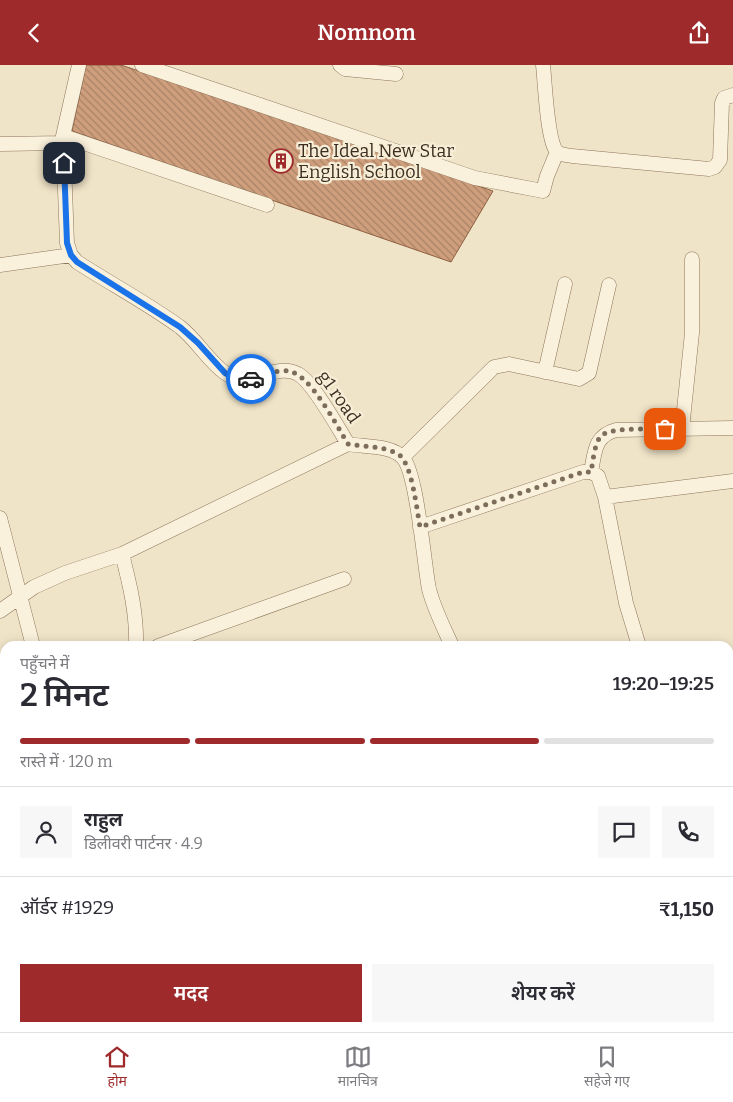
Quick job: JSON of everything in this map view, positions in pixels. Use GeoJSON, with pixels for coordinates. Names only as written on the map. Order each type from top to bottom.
{"type":"FeatureCollection","features":[{"type":"Feature","properties":{"kind":"street"},"geometry":{"type":"LineString","coordinates":[[0,265],[71,255],[67,243],[64,139],[79,65]]}},
{"type":"Feature","properties":{"kind":"street"},"geometry":{"type":"LineString","coordinates":[[142,65],[475,178],[544,191],[547,176],[557,152]]}},
{"type":"Feature","properties":{"kind":"street"},"geometry":{"type":"LineString","coordinates":[[340,65],[345,69],[396,74]]}},
{"type":"Feature","properties":{"kind":"street"},"geometry":{"type":"LineString","coordinates":[[543,65],[553,146],[557,152],[572,156],[709,169],[715,167],[720,159],[722,103],[724,98],[733,95]]}},
{"type":"Feature","properties":{"kind":"street"},"geometry":{"type":"LineString","coordinates":[[0,144],[64,139],[267,205]]}},
{"type":"Feature","properties":{"kind":"street","name":"g1 road"},"geometry":{"type":"LineString","coordinates":[[71,255],[77,262],[180,327],[198,343],[215,364],[235,379],[245,380],[286,370],[298,373],[308,383],[348,444],[389,450],[403,457]]}},
{"type":"Feature","properties":{"kind":"street"},"geometry":{"type":"LineString","coordinates":[[682,429],[692,333],[692,259]]}},
{"type":"Feature","properties":{"kind":"street"},"geometry":{"type":"LineString","coordinates":[[545,372],[565,284]]}},
{"type":"Feature","properties":{"kind":"street"},"geometry":{"type":"LineString","coordinates":[[450,641],[430,590],[420,527],[408,469],[403,457],[494,367],[509,364],[579,379],[589,373],[609,285]]}},
{"type":"Feature","properties":{"kind":"street"},"geometry":{"type":"LineString","coordinates":[[591,472],[596,447],[600,437],[606,433],[616,430],[733,428]]}},
{"type":"Feature","properties":{"kind":"street"},"geometry":{"type":"LineString","coordinates":[[0,611],[34,587],[65,573],[122,554],[348,444]]}},
{"type":"Feature","properties":{"kind":"street"},"geometry":{"type":"LineString","coordinates":[[420,527],[583,472],[591,472],[598,476],[605,497],[626,603],[637,641]]}},
{"type":"Feature","properties":{"kind":"street"},"geometry":{"type":"LineString","coordinates":[[605,497],[733,481]]}},
{"type":"Feature","properties":{"kind":"street"},"geometry":{"type":"LineString","coordinates":[[0,518],[32,641]]}},
{"type":"Feature","properties":{"kind":"street"},"geometry":{"type":"LineString","coordinates":[[122,554],[134,597],[137,621],[136,641]]}},
{"type":"Feature","properties":{"kind":"street"},"geometry":{"type":"LineString","coordinates":[[172,641],[344,579]]}},
{"type":"Feature","properties":{"kind":"building","name":"The Ideal New Star English School"},"geometry":{"type":"Polygon","coordinates":[[[86,65],[121,65],[493,191],[451,262],[72,131],[86,65]]]}},
{"type":"Feature","properties":{"kind":"way so far"},"geometry":{"type":"LineString","coordinates":[[251,379],[286,370],[298,373],[308,383],[348,444],[389,450],[403,457],[408,469],[420,527],[583,472],[591,472],[596,447],[600,437],[606,433],[616,430],[665,429]]}},
{"type":"Feature","properties":{"kind":"place","name":"The Ideal New Star English School"},"geometry":{"type":"Point","coordinates":[281,161]}},
{"type":"Feature","properties":{"kind":"route"},"geometry":{"type":"LineString","coordinates":[[64,163],[67,243],[71,255],[77,262],[180,327],[198,343],[225,373],[235,379],[251,379]]}}]}
